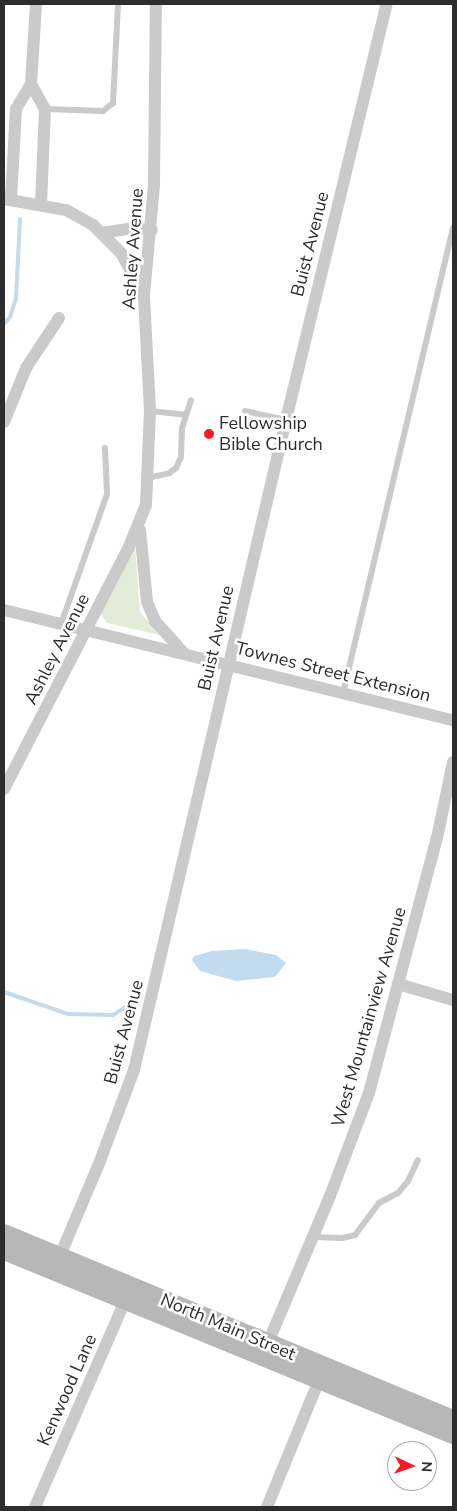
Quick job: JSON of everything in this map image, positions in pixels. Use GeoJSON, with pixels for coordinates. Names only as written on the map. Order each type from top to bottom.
{"type":"FeatureCollection","features":[{"type":"Feature","properties":{"kind":"street"},"geometry":{"type":"LineString","coordinates":[[36,4],[31,84],[16,109],[7,199],[66,210],[102,233],[121,253],[144,295]]}},
{"type":"Feature","properties":{"kind":"street","name":"Ashley Avenue"},"geometry":{"type":"LineString","coordinates":[[4,789],[140,525],[146,505],[150,411],[144,295],[152,230],[156,4]]}},
{"type":"Feature","properties":{"kind":"street","name":"Buist Avenue"},"geometry":{"type":"LineString","coordinates":[[56,1264],[100,1162],[134,1070],[228,664],[387,4]]}},
{"type":"Feature","properties":{"kind":"street"},"geometry":{"type":"LineString","coordinates":[[31,84],[45,109],[41,205]]}},
{"type":"Feature","properties":{"kind":"street"},"geometry":{"type":"LineString","coordinates":[[102,233],[133,228],[152,230]]}},
{"type":"Feature","properties":{"kind":"street"},"geometry":{"type":"LineString","coordinates":[[4,422],[26,368],[58,318]]}},
{"type":"Feature","properties":{"kind":"street","name":"Ashley Avenue"},"geometry":{"type":"LineString","coordinates":[[140,525],[147,602],[155,621],[183,652]]}},
{"type":"Feature","properties":{"kind":"street","name":"Townes Street Extension"},"geometry":{"type":"LineString","coordinates":[[4,610],[183,652],[453,720]]}},
{"type":"Feature","properties":{"kind":"street","name":"West Mountainview Avenue"},"geometry":{"type":"LineString","coordinates":[[265,1351],[359,1122],[398,984],[453,762]]}},
{"type":"Feature","properties":{"kind":"street"},"geometry":{"type":"LineString","coordinates":[[398,984],[453,1000]]}},
{"type":"Feature","properties":{"kind":"street","name":"North Main Street"},"geometry":{"type":"LineString","coordinates":[[4,1233],[56,1264],[322,1374],[453,1435]]}},
{"type":"Feature","properties":{"kind":"street","name":"North Main Street"},"geometry":{"type":"LineString","coordinates":[[4,1251],[56,1264]]}},
{"type":"Feature","properties":{"kind":"street","name":"Kenwood Lane"},"geometry":{"type":"LineString","coordinates":[[35,1507],[128,1294]]}},
{"type":"Feature","properties":{"kind":"street"},"geometry":{"type":"LineString","coordinates":[[267,1507],[322,1374]]}},
{"type":"Feature","properties":{"kind":"street","name":"North Main Street"},"geometry":{"type":"LineString","coordinates":[[322,1374],[453,1419]]}},
{"type":"Feature","properties":{"kind":"lane"},"geometry":{"type":"LineString","coordinates":[[45,109],[103,111],[113,103],[118,4]]}},
{"type":"Feature","properties":{"kind":"lane"},"geometry":{"type":"LineString","coordinates":[[343,693],[453,228]]}},
{"type":"Feature","properties":{"kind":"lane"},"geometry":{"type":"LineString","coordinates":[[148,478],[169,473],[176,468],[181,458],[186,415],[191,400]]}},
{"type":"Feature","properties":{"kind":"lane"},"geometry":{"type":"LineString","coordinates":[[150,411],[186,415]]}},
{"type":"Feature","properties":{"kind":"lane"},"geometry":{"type":"LineString","coordinates":[[245,411],[286,420]]}},
{"type":"Feature","properties":{"kind":"lane"},"geometry":{"type":"LineString","coordinates":[[61,624],[107,494],[104,448]]}},
{"type":"Feature","properties":{"kind":"lane"},"geometry":{"type":"LineString","coordinates":[[313,1237],[342,1238],[355,1235],[379,1203],[398,1193],[408,1181],[418,1160]]}},
{"type":"Feature","properties":{"kind":"green space"},"geometry":{"type":"Polygon","coordinates":[[[135,546],[140,612],[160,635],[107,623],[100,613],[135,546]]]}},
{"type":"Feature","properties":{"kind":"water"},"geometry":{"type":"Polygon","coordinates":[[[245,949],[276,955],[286,963],[275,977],[236,981],[200,971],[192,960],[194,956],[212,951],[245,949]]]}},
{"type":"Feature","properties":{"kind":"waterway"},"geometry":{"type":"LineString","coordinates":[[4,324],[10,317],[16,298],[20,219]]}},
{"type":"Feature","properties":{"kind":"waterway"},"geometry":{"type":"LineString","coordinates":[[4,992],[68,1014],[113,1015],[126,1007]]}},
{"type":"Feature","properties":{"kind":"place","name":"Fellowship Bible Church"},"geometry":{"type":"Point","coordinates":[209,434]}}]}
